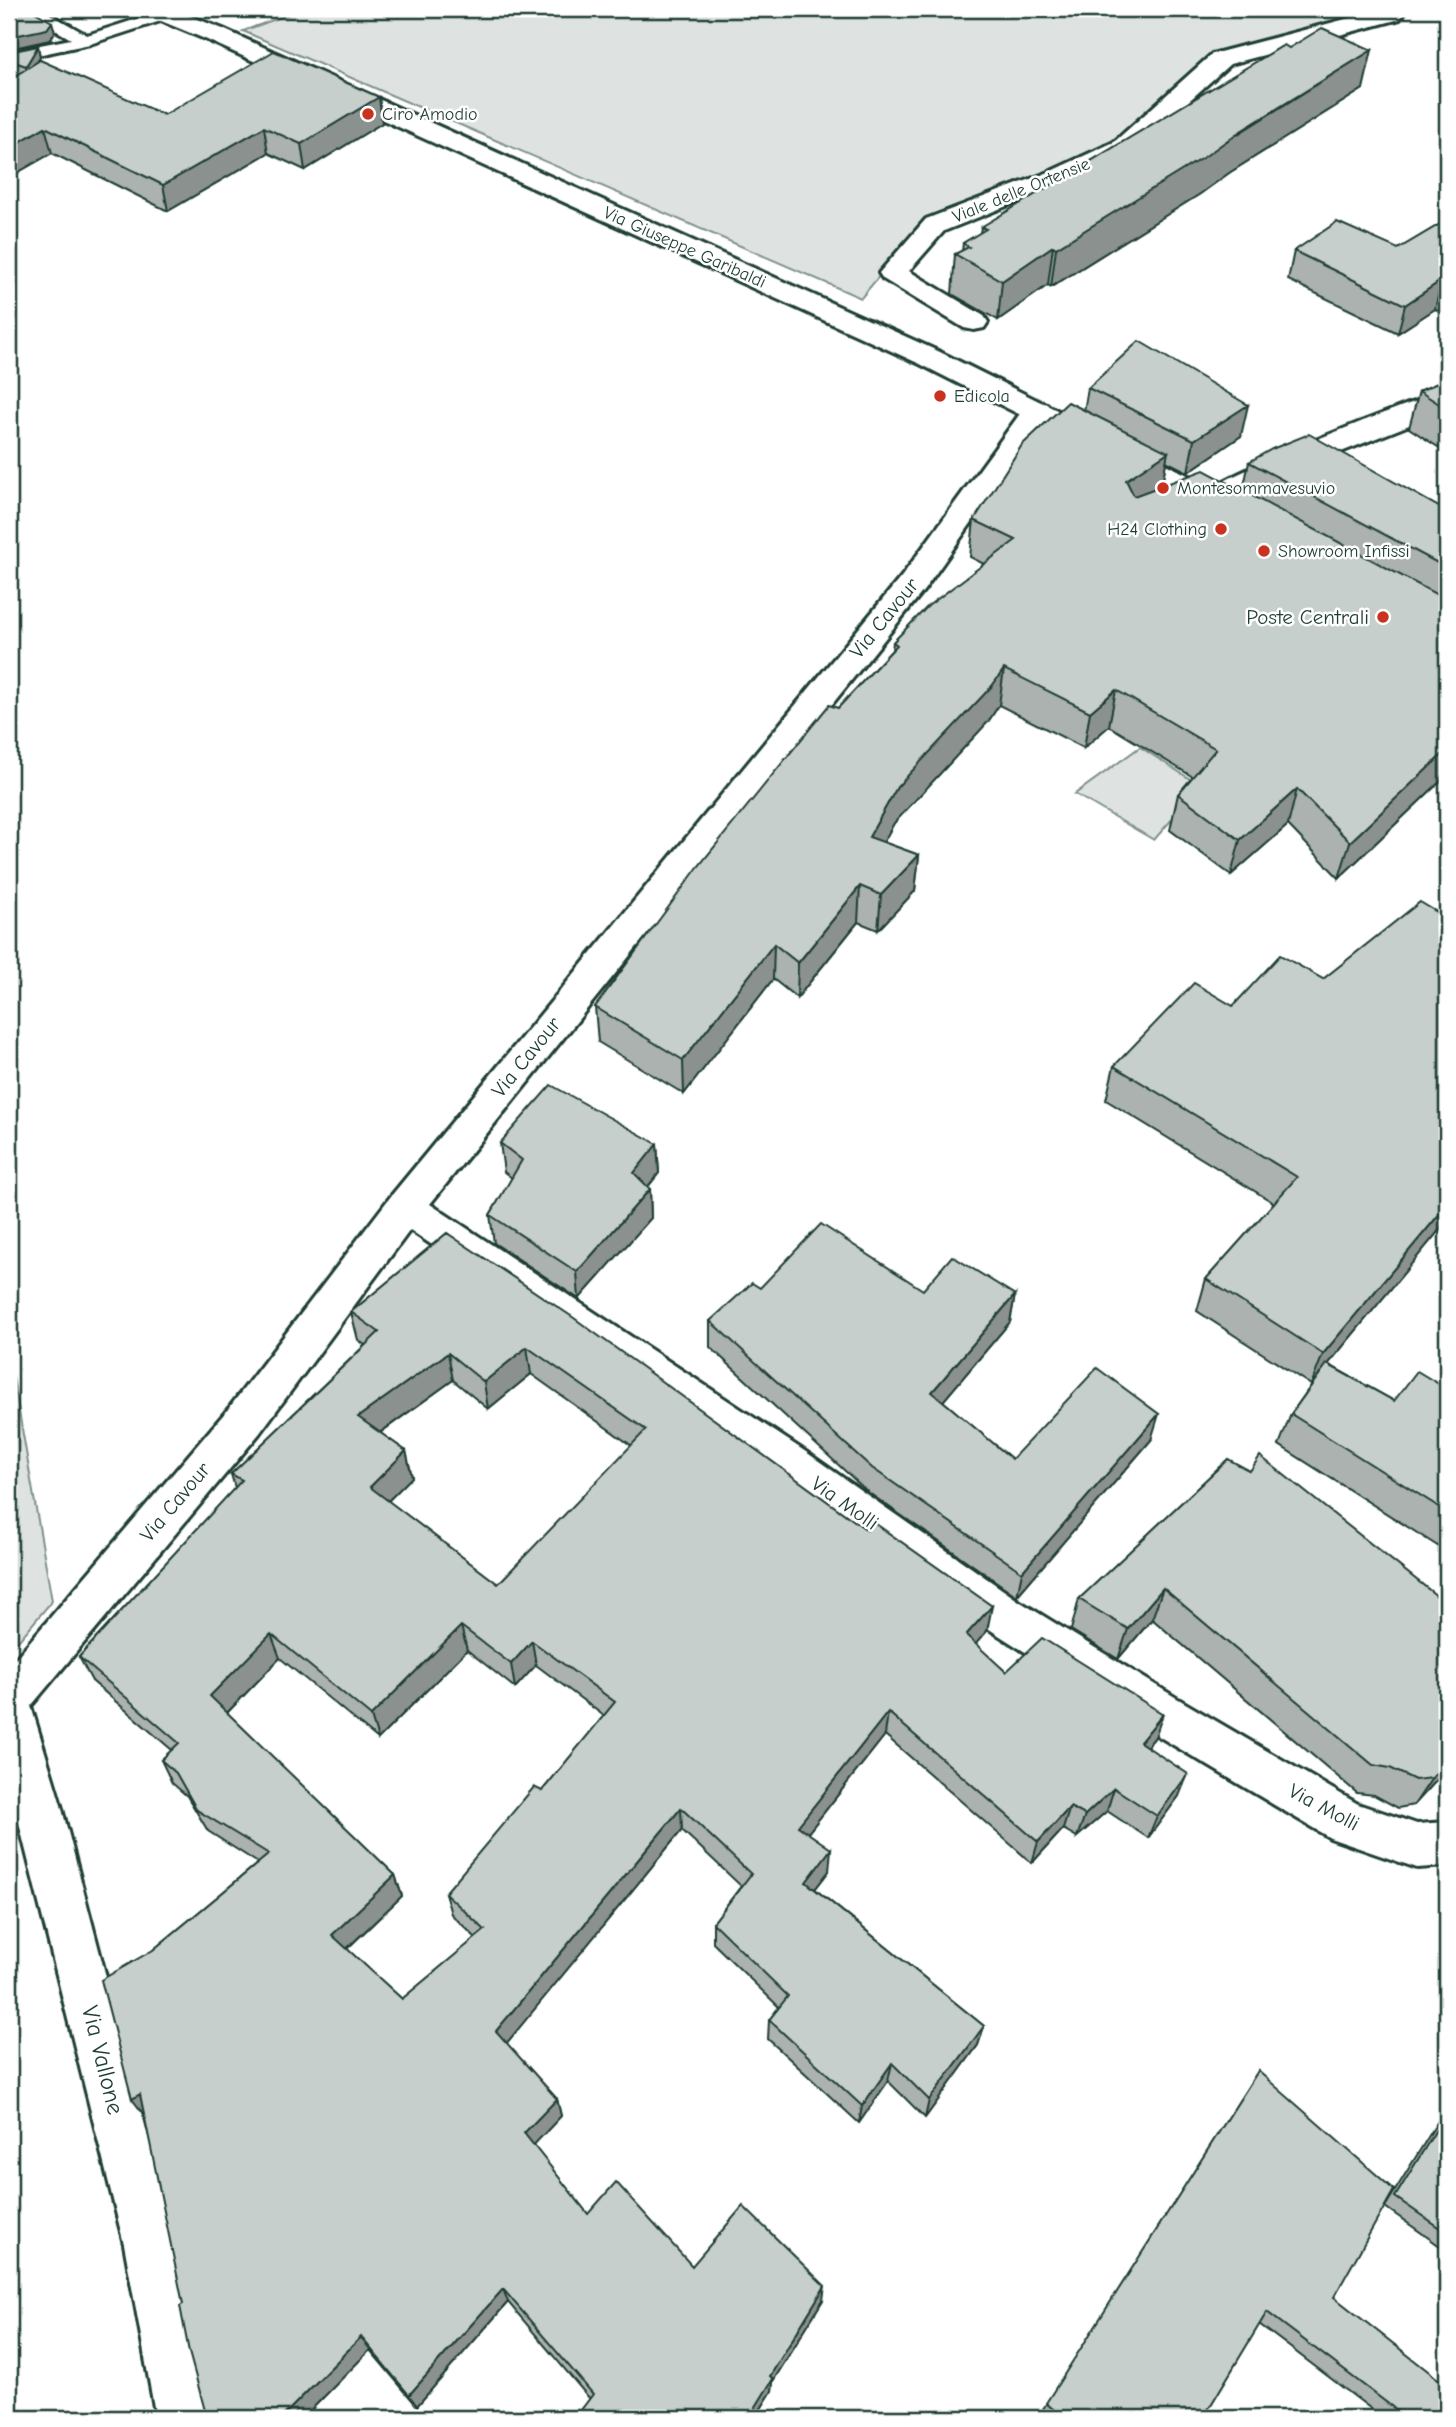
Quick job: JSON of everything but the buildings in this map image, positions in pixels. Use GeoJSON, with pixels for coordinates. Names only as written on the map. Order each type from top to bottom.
{"type":"FeatureCollection","features":[{"type":"Feature","properties":{"kind":"street","name":"Via Giuseppe Garibaldi"},"geometry":{"type":"LineString","coordinates":[[159,12],[227,40],[892,341],[1037,410],[1247,519]]}},
{"type":"Feature","properties":{"kind":"street","name":"Viale delle Ortensie"},"geometry":{"type":"LineString","coordinates":[[974,322],[893,273],[935,225],[1058,177],[1123,147],[1221,59],[1392,14]]}},
{"type":"Feature","properties":{"kind":"street"},"geometry":{"type":"LineString","coordinates":[[1212,499],[1253,477],[1447,400]]}},
{"type":"Feature","properties":{"kind":"street","name":"Via Cavour"},"geometry":{"type":"LineString","coordinates":[[9,1699],[244,1420],[405,1207],[913,583],[989,472],[1037,410]]}},
{"type":"Feature","properties":{"kind":"street","name":"Via Molli"},"geometry":{"type":"LineString","coordinates":[[405,1207],[551,1302],[791,1465],[1004,1615],[1159,1712],[1346,1822],[1417,1846],[1447,1844]]}},
{"type":"Feature","properties":{"kind":"street","name":"Via Vallone"},"geometry":{"type":"LineString","coordinates":[[9,1706],[38,1805],[149,2244],[182,2418]]}},
{"type":"Feature","properties":{"kind":"lane"},"geometry":{"type":"LineString","coordinates":[[9,14],[32,10],[85,41]]}},
{"type":"Feature","properties":{"kind":"lane"},"geometry":{"type":"LineString","coordinates":[[9,56],[85,41],[159,12]]}},
{"type":"Feature","properties":{"kind":"shaded area"},"geometry":{"type":"Polygon","coordinates":[[[303,9],[1371,9],[1328,24],[1222,50],[1101,150],[924,222],[861,298],[243,31],[303,9]]]}},
{"type":"Feature","properties":{"kind":"shaded area"},"geometry":{"type":"Polygon","coordinates":[[[1140,747],[1201,786],[1154,840],[1075,794],[1140,747]]]}},
{"type":"Feature","properties":{"kind":"shaded area"},"geometry":{"type":"Polygon","coordinates":[[[9,1354],[52,1601],[9,1652],[9,1354]]]}},
{"type":"Feature","properties":{"kind":"place","name":"Ciro Amodio"},"geometry":{"type":"Point","coordinates":[368,114]}},
{"type":"Feature","properties":{"kind":"place","name":"Edicola"},"geometry":{"type":"Point","coordinates":[940,396]}},
{"type":"Feature","properties":{"kind":"place","name":"Montesommavesuvio"},"geometry":{"type":"Point","coordinates":[1163,488]}},
{"type":"Feature","properties":{"kind":"place","name":"H24 Clothing"},"geometry":{"type":"Point","coordinates":[1221,529]}},
{"type":"Feature","properties":{"kind":"place","name":"Showroom Infissi"},"geometry":{"type":"Point","coordinates":[1264,551]}},
{"type":"Feature","properties":{"kind":"place","name":"Poste Centrali"},"geometry":{"type":"Point","coordinates":[1383,617]}}]}
